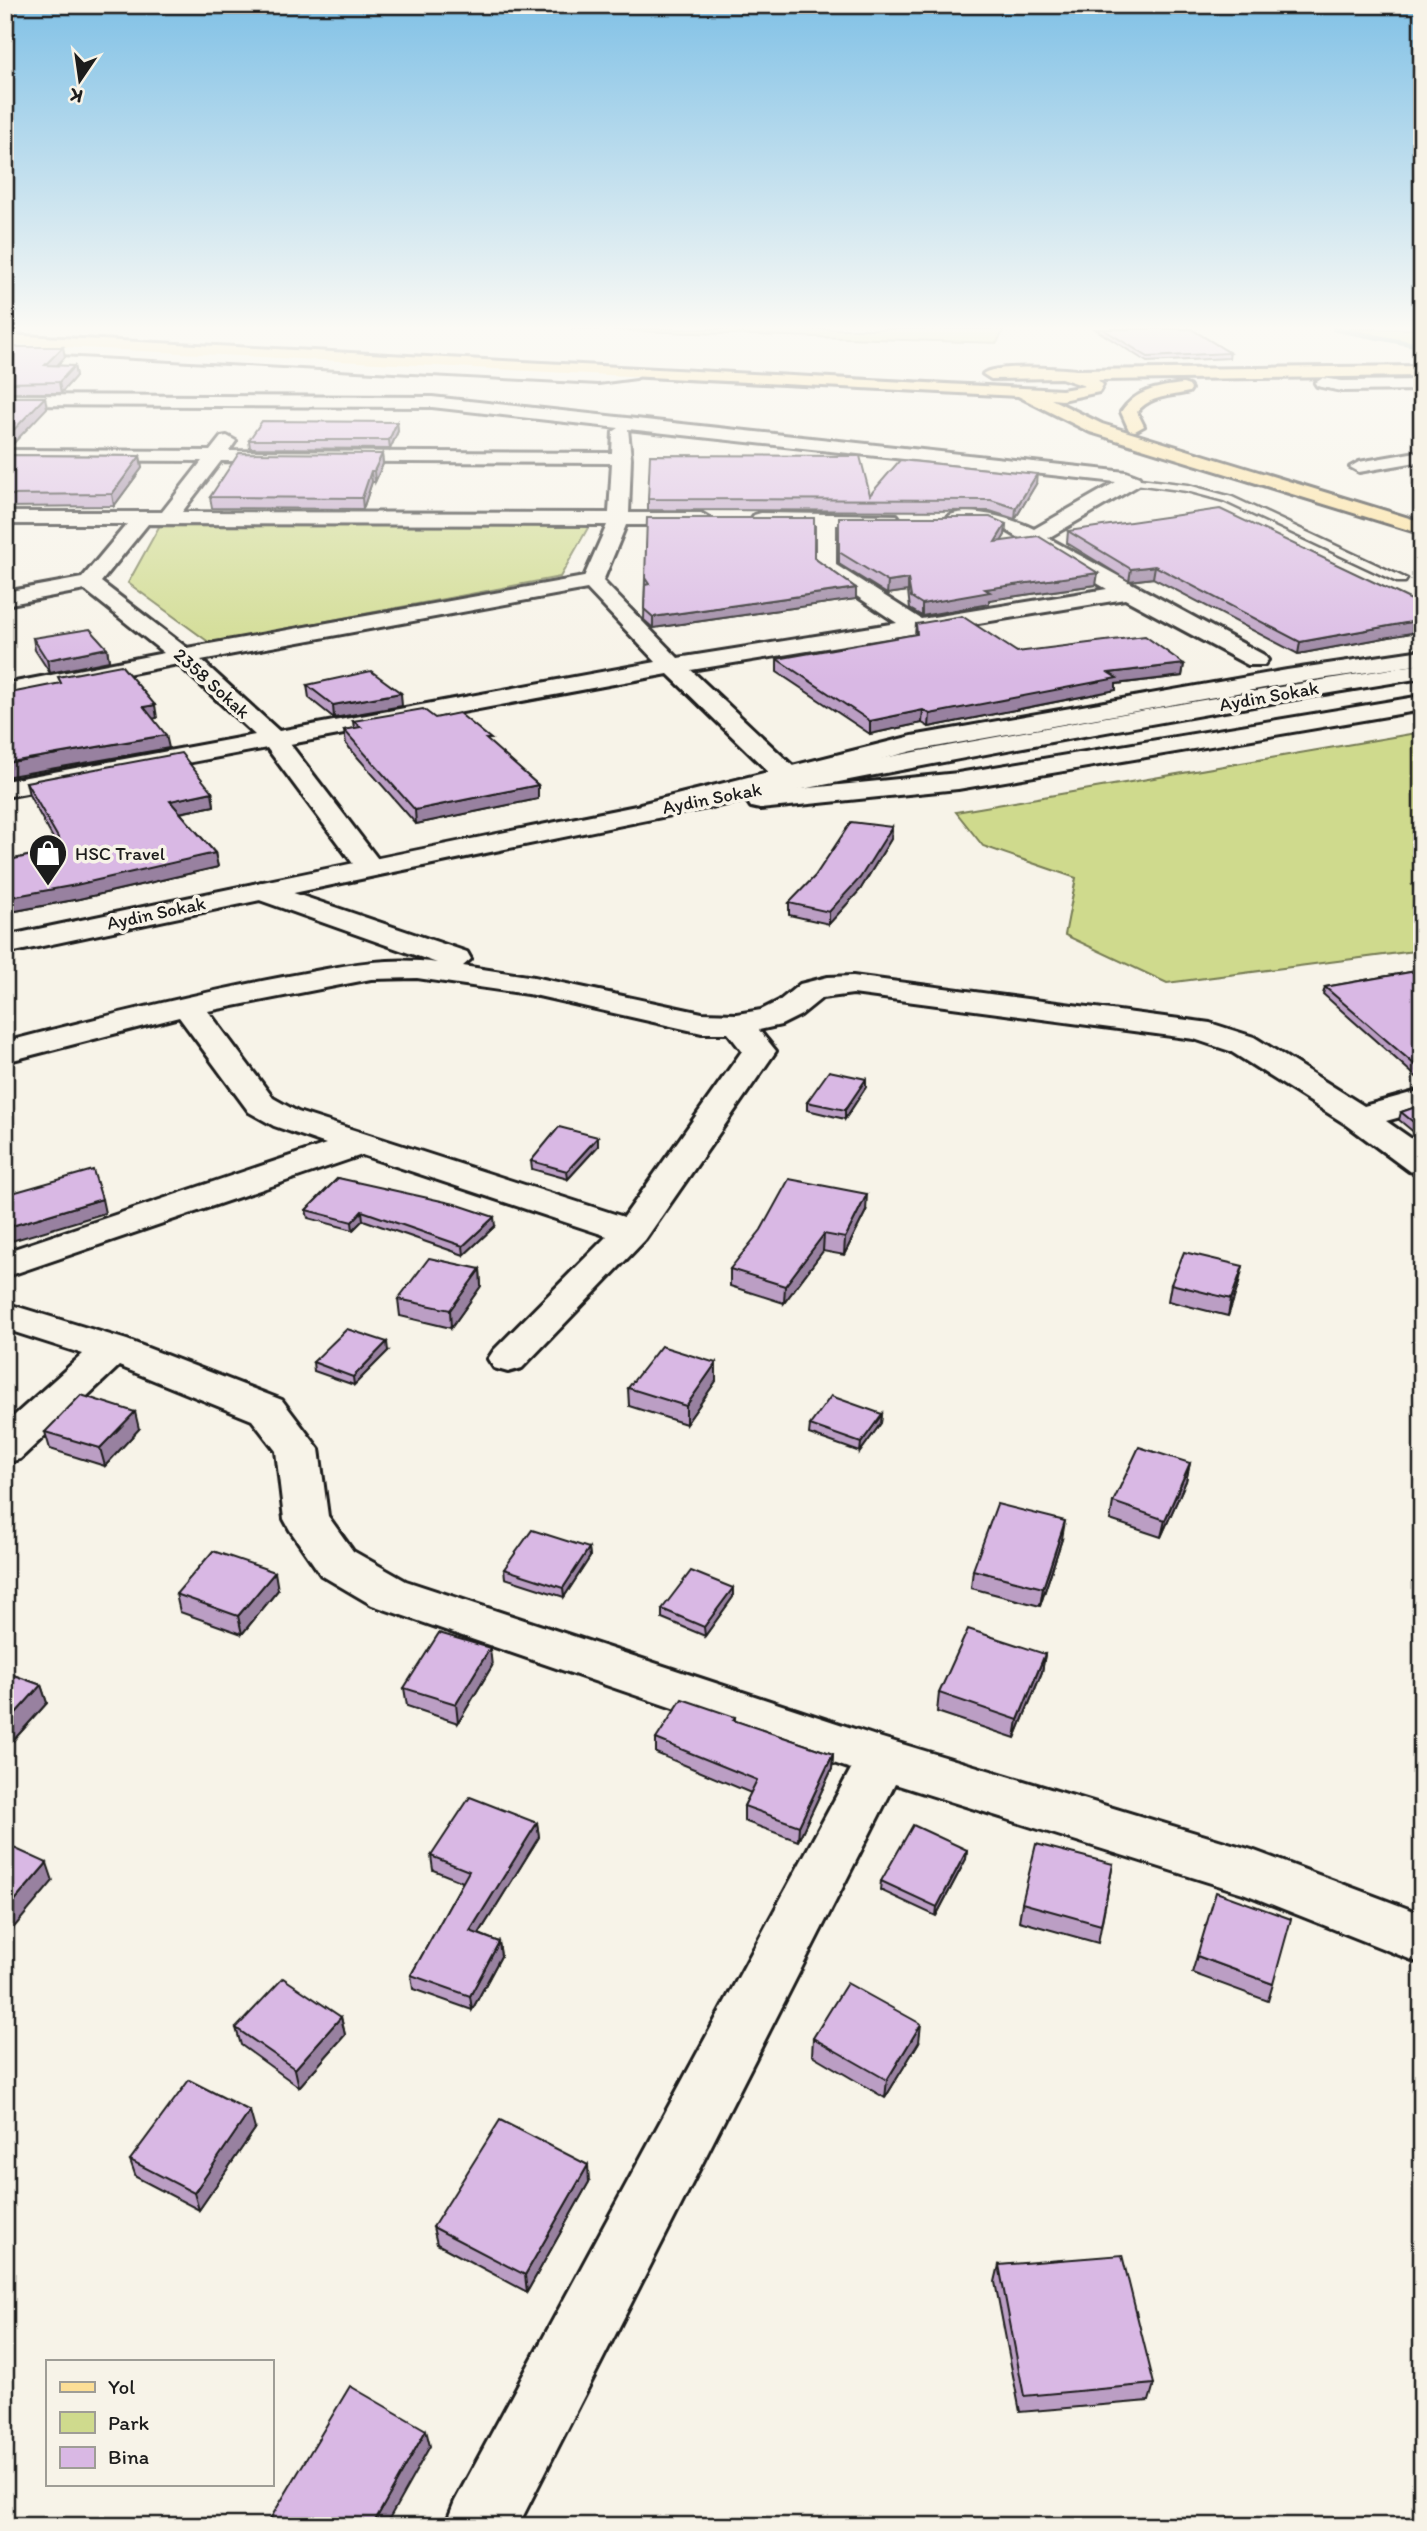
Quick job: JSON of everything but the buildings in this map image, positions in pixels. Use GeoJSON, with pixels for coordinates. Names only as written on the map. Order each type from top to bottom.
{"type":"FeatureCollection","features":[{"type":"Feature","properties":{"kind":"main road"},"geometry":{"type":"LineString","coordinates":[[1158,447],[1422,528]]}},
{"type":"Feature","properties":{"kind":"main road"},"geometry":{"type":"LineString","coordinates":[[1204,447],[1422,514]]}},
{"type":"Feature","properties":{"kind":"street"},"geometry":{"type":"LineString","coordinates":[[169,517],[222,447]]}},
{"type":"Feature","properties":{"kind":"street"},"geometry":{"type":"LineString","coordinates":[[593,582],[619,519],[622,447]]}},
{"type":"Feature","properties":{"kind":"street"},"geometry":{"type":"LineString","coordinates":[[841,447],[1132,481]]}},
{"type":"Feature","properties":{"kind":"street"},"geometry":{"type":"LineString","coordinates":[[5,455],[622,457]]}},
{"type":"Feature","properties":{"kind":"street"},"geometry":{"type":"LineString","coordinates":[[1359,467],[1422,456]]}},
{"type":"Feature","properties":{"kind":"street"},"geometry":{"type":"LineString","coordinates":[[1035,537],[1132,481]]}},
{"type":"Feature","properties":{"kind":"street"},"geometry":{"type":"LineString","coordinates":[[5,599],[89,583],[143,517]]}},
{"type":"Feature","properties":{"kind":"street"},"geometry":{"type":"LineString","coordinates":[[5,518],[716,519]]}},
{"type":"Feature","properties":{"kind":"street"},"geometry":{"type":"LineString","coordinates":[[743,519],[908,520]]}},
{"type":"Feature","properties":{"kind":"street"},"geometry":{"type":"LineString","coordinates":[[826,519],[826,567],[915,625]]}},
{"type":"Feature","properties":{"kind":"street"},"geometry":{"type":"LineString","coordinates":[[935,520],[990,520],[1010,524],[1128,592],[1256,660]]}},
{"type":"Feature","properties":{"kind":"street"},"geometry":{"type":"LineString","coordinates":[[5,691],[593,582]]}},
{"type":"Feature","properties":{"kind":"street"},"geometry":{"type":"LineString","coordinates":[[593,582],[673,666],[787,775]]}},
{"type":"Feature","properties":{"kind":"street","name":"2358 Sokak"},"geometry":{"type":"LineString","coordinates":[[89,583],[183,656],[274,740],[370,867]]}},
{"type":"Feature","properties":{"kind":"street"},"geometry":{"type":"LineString","coordinates":[[5,789],[673,666],[1128,592]]}},
{"type":"Feature","properties":{"kind":"street"},"geometry":{"type":"LineString","coordinates":[[650,810],[912,744],[1287,677],[1422,657]]}},
{"type":"Feature","properties":{"kind":"street","name":"Aydin Sokak"},"geometry":{"type":"LineString","coordinates":[[5,945],[650,810],[967,749],[1422,671]]}},
{"type":"Feature","properties":{"kind":"street"},"geometry":{"type":"LineString","coordinates":[[650,810],[1422,680]]}},
{"type":"Feature","properties":{"kind":"street"},"geometry":{"type":"LineString","coordinates":[[650,810],[958,781],[1422,703]]}},
{"type":"Feature","properties":{"kind":"street"},"geometry":{"type":"LineString","coordinates":[[261,891],[534,986]]}},
{"type":"Feature","properties":{"kind":"street"},"geometry":{"type":"LineString","coordinates":[[5,1052],[187,1005],[371,970],[417,969],[534,986],[702,1023],[737,1024],[770,1018],[790,1009],[811,992],[853,985],[1198,1030],[1242,1044],[1359,1118],[1422,1163]]}},
{"type":"Feature","properties":{"kind":"street"},"geometry":{"type":"LineString","coordinates":[[187,1005],[261,1105],[286,1119],[632,1232]]}},
{"type":"Feature","properties":{"kind":"street"},"geometry":{"type":"LineString","coordinates":[[508,1359],[632,1232],[759,1051],[737,1024]]}},
{"type":"Feature","properties":{"kind":"street"},"geometry":{"type":"LineString","coordinates":[[1359,1118],[1422,1100]]}},
{"type":"Feature","properties":{"kind":"street"},"geometry":{"type":"LineString","coordinates":[[5,1265],[360,1144]]}},
{"type":"Feature","properties":{"kind":"street"},"geometry":{"type":"LineString","coordinates":[[5,1316],[113,1349],[267,1410],[297,1449],[306,1519],[337,1563],[389,1593],[882,1759],[1252,1873],[1422,1939]]}},
{"type":"Feature","properties":{"kind":"street"},"geometry":{"type":"LineString","coordinates":[[5,1448],[113,1349]]}},
{"type":"Feature","properties":{"kind":"street"},"geometry":{"type":"LineString","coordinates":[[480,2526],[882,1759]]}},
{"type":"Feature","properties":{"kind":"lane"},"geometry":{"type":"LineString","coordinates":[[1132,481],[1188,488],[1228,499],[1401,579]]}},
{"type":"Feature","properties":{"kind":"green space"},"geometry":{"type":"Polygon","coordinates":[[[160,525],[589,526],[560,577],[210,643],[128,583],[160,525]]]}},
{"type":"Feature","properties":{"kind":"green space"},"geometry":{"type":"Polygon","coordinates":[[[1422,732],[1422,882],[1412,885],[1422,893],[1422,950],[1167,983],[1065,935],[1076,878],[983,846],[956,812],[1422,732]]]}},
{"type":"Feature","properties":{"kind":"place","name":"HSC Travel"},"geometry":{"type":"Point","coordinates":[48,887]}}]}
